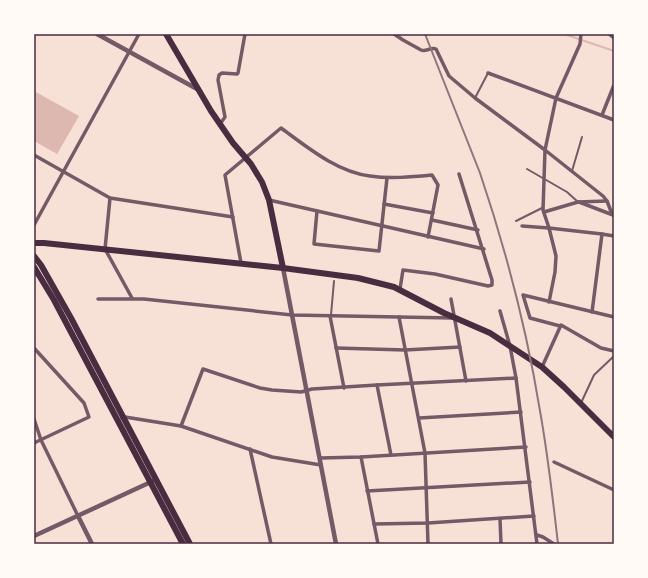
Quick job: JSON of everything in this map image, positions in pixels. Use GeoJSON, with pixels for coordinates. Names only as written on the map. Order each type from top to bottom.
{"type":"FeatureCollection","features":[{"type":"Feature","properties":{"kind":"main road"},"geometry":{"type":"LineString","coordinates":[[166,34],[197,89],[220,124],[246,157],[260,178],[269,200],[283,268]]}},
{"type":"Feature","properties":{"kind":"main road"},"geometry":{"type":"LineString","coordinates":[[34,243],[44,242],[283,268],[364,279],[400,289],[454,318],[490,333],[542,367],[614,437]]}},
{"type":"Feature","properties":{"kind":"main road"},"geometry":{"type":"LineString","coordinates":[[34,256],[41,265],[71,318],[120,418]]}},
{"type":"Feature","properties":{"kind":"main road"},"geometry":{"type":"LineString","coordinates":[[34,267],[54,300],[190,544]]}},
{"type":"Feature","properties":{"kind":"main road"},"geometry":{"type":"LineString","coordinates":[[154,481],[184,544]]}},
{"type":"Feature","properties":{"kind":"street"},"geometry":{"type":"LineString","coordinates":[[97,34],[197,89]]}},
{"type":"Feature","properties":{"kind":"street"},"geometry":{"type":"LineString","coordinates":[[34,225],[139,34]]}},
{"type":"Feature","properties":{"kind":"street"},"geometry":{"type":"LineString","coordinates":[[220,124],[224,117],[218,80],[219,75],[237,74],[245,34]]}},
{"type":"Feature","properties":{"kind":"street"},"geometry":{"type":"LineString","coordinates":[[394,34],[421,50],[436,49],[449,76],[475,98],[545,150],[603,196],[607,201],[613,215]]}},
{"type":"Feature","properties":{"kind":"street"},"geometry":{"type":"LineString","coordinates":[[609,34],[614,38]]}},
{"type":"Feature","properties":{"kind":"street"},"geometry":{"type":"LineString","coordinates":[[550,302],[556,256],[544,212],[545,150],[556,98],[580,38]]}},
{"type":"Feature","properties":{"kind":"street"},"geometry":{"type":"LineString","coordinates":[[488,73],[614,120]]}},
{"type":"Feature","properties":{"kind":"street"},"geometry":{"type":"LineString","coordinates":[[602,115],[614,85]]}},
{"type":"Feature","properties":{"kind":"street"},"geometry":{"type":"LineString","coordinates":[[241,263],[225,175],[281,128],[298,141],[343,168],[368,176],[387,178],[432,175],[438,185],[428,237]]}},
{"type":"Feature","properties":{"kind":"street"},"geometry":{"type":"LineString","coordinates":[[34,155],[110,198],[233,217]]}},
{"type":"Feature","properties":{"kind":"street"},"geometry":{"type":"LineString","coordinates":[[400,289],[403,270],[435,274],[490,286],[492,285],[484,249],[460,174]]}},
{"type":"Feature","properties":{"kind":"street"},"geometry":{"type":"LineString","coordinates":[[317,211],[314,244],[379,251],[387,178]]}},
{"type":"Feature","properties":{"kind":"street"},"geometry":{"type":"LineString","coordinates":[[110,198],[106,249],[132,298]]}},
{"type":"Feature","properties":{"kind":"street"},"geometry":{"type":"LineString","coordinates":[[269,200],[484,249]]}},
{"type":"Feature","properties":{"kind":"street"},"geometry":{"type":"LineString","coordinates":[[544,212],[578,202],[607,201]]}},
{"type":"Feature","properties":{"kind":"street"},"geometry":{"type":"LineString","coordinates":[[578,202],[613,215]]}},
{"type":"Feature","properties":{"kind":"street"},"geometry":{"type":"LineString","coordinates":[[384,204],[433,213]]}},
{"type":"Feature","properties":{"kind":"street"},"geometry":{"type":"LineString","coordinates":[[432,220],[478,230]]}},
{"type":"Feature","properties":{"kind":"street"},"geometry":{"type":"LineString","coordinates":[[522,226],[614,236]]}},
{"type":"Feature","properties":{"kind":"street"},"geometry":{"type":"LineString","coordinates":[[592,312],[602,234]]}},
{"type":"Feature","properties":{"kind":"street"},"geometry":{"type":"LineString","coordinates":[[283,268],[336,544]]}},
{"type":"Feature","properties":{"kind":"street"},"geometry":{"type":"LineString","coordinates":[[614,317],[523,295],[530,318],[561,325],[601,348],[614,351]]}},
{"type":"Feature","properties":{"kind":"street"},"geometry":{"type":"LineString","coordinates":[[98,299],[132,298],[292,316],[454,318]]}},
{"type":"Feature","properties":{"kind":"street"},"geometry":{"type":"LineString","coordinates":[[451,299],[466,381]]}},
{"type":"Feature","properties":{"kind":"street"},"geometry":{"type":"LineString","coordinates":[[500,311],[510,346],[516,378],[526,447],[537,544]]}},
{"type":"Feature","properties":{"kind":"street"},"geometry":{"type":"LineString","coordinates":[[331,316],[344,388]]}},
{"type":"Feature","properties":{"kind":"street"},"geometry":{"type":"LineString","coordinates":[[399,317],[425,453],[428,544]]}},
{"type":"Feature","properties":{"kind":"street"},"geometry":{"type":"LineString","coordinates":[[542,367],[560,326]]}},
{"type":"Feature","properties":{"kind":"street"},"geometry":{"type":"LineString","coordinates":[[336,348],[405,350],[460,347]]}},
{"type":"Feature","properties":{"kind":"street"},"geometry":{"type":"LineString","coordinates":[[34,348],[84,403],[89,417],[34,443]]}},
{"type":"Feature","properties":{"kind":"street"},"geometry":{"type":"LineString","coordinates":[[181,426],[203,369],[260,388],[301,392],[516,378]]}},
{"type":"Feature","properties":{"kind":"street"},"geometry":{"type":"LineString","coordinates":[[377,386],[391,455]]}},
{"type":"Feature","properties":{"kind":"street"},"geometry":{"type":"LineString","coordinates":[[419,418],[521,412]]}},
{"type":"Feature","properties":{"kind":"street"},"geometry":{"type":"LineString","coordinates":[[120,418],[181,426],[272,457],[321,464]]}},
{"type":"Feature","properties":{"kind":"street"},"geometry":{"type":"LineString","coordinates":[[34,419],[41,440],[92,544]]}},
{"type":"Feature","properties":{"kind":"street"},"geometry":{"type":"LineString","coordinates":[[320,458],[526,447]]}},
{"type":"Feature","properties":{"kind":"street"},"geometry":{"type":"LineString","coordinates":[[250,449],[271,544]]}},
{"type":"Feature","properties":{"kind":"street"},"geometry":{"type":"LineString","coordinates":[[361,457],[378,544]]}},
{"type":"Feature","properties":{"kind":"street"},"geometry":{"type":"LineString","coordinates":[[554,462],[614,490]]}},
{"type":"Feature","properties":{"kind":"street"},"geometry":{"type":"LineString","coordinates":[[34,536],[154,481]]}},
{"type":"Feature","properties":{"kind":"street"},"geometry":{"type":"LineString","coordinates":[[367,491],[530,482]]}},
{"type":"Feature","properties":{"kind":"street"},"geometry":{"type":"LineString","coordinates":[[374,524],[428,523],[534,516]]}},
{"type":"Feature","properties":{"kind":"street"},"geometry":{"type":"LineString","coordinates":[[500,519],[501,544]]}},
{"type":"Feature","properties":{"kind":"street"},"geometry":{"type":"LineString","coordinates":[[536,535],[543,537],[554,544]]}},
{"type":"Feature","properties":{"kind":"lane"},"geometry":{"type":"LineString","coordinates":[[475,98],[488,73]]}},
{"type":"Feature","properties":{"kind":"lane"},"geometry":{"type":"LineString","coordinates":[[572,171],[582,137]]}},
{"type":"Feature","properties":{"kind":"lane"},"geometry":{"type":"LineString","coordinates":[[527,169],[567,192],[578,202]]}},
{"type":"Feature","properties":{"kind":"lane"},"geometry":{"type":"LineString","coordinates":[[516,221],[544,207]]}},
{"type":"Feature","properties":{"kind":"lane"},"geometry":{"type":"LineString","coordinates":[[331,316],[334,281]]}},
{"type":"Feature","properties":{"kind":"lane"},"geometry":{"type":"LineString","coordinates":[[581,404],[594,375],[614,356]]}},
{"type":"Feature","properties":{"kind":"shaded area"},"geometry":{"type":"Polygon","coordinates":[[[34,91],[79,116],[57,154],[34,141],[34,91]]]}},
{"type":"Feature","properties":{"kind":"waterway"},"geometry":{"type":"LineString","coordinates":[[564,34],[614,51]]}},
{"type":"Feature","properties":{"kind":"railway"},"geometry":{"type":"LineString","coordinates":[[425,34],[480,173],[499,231],[515,291],[529,351],[543,428],[558,544]]}}]}
